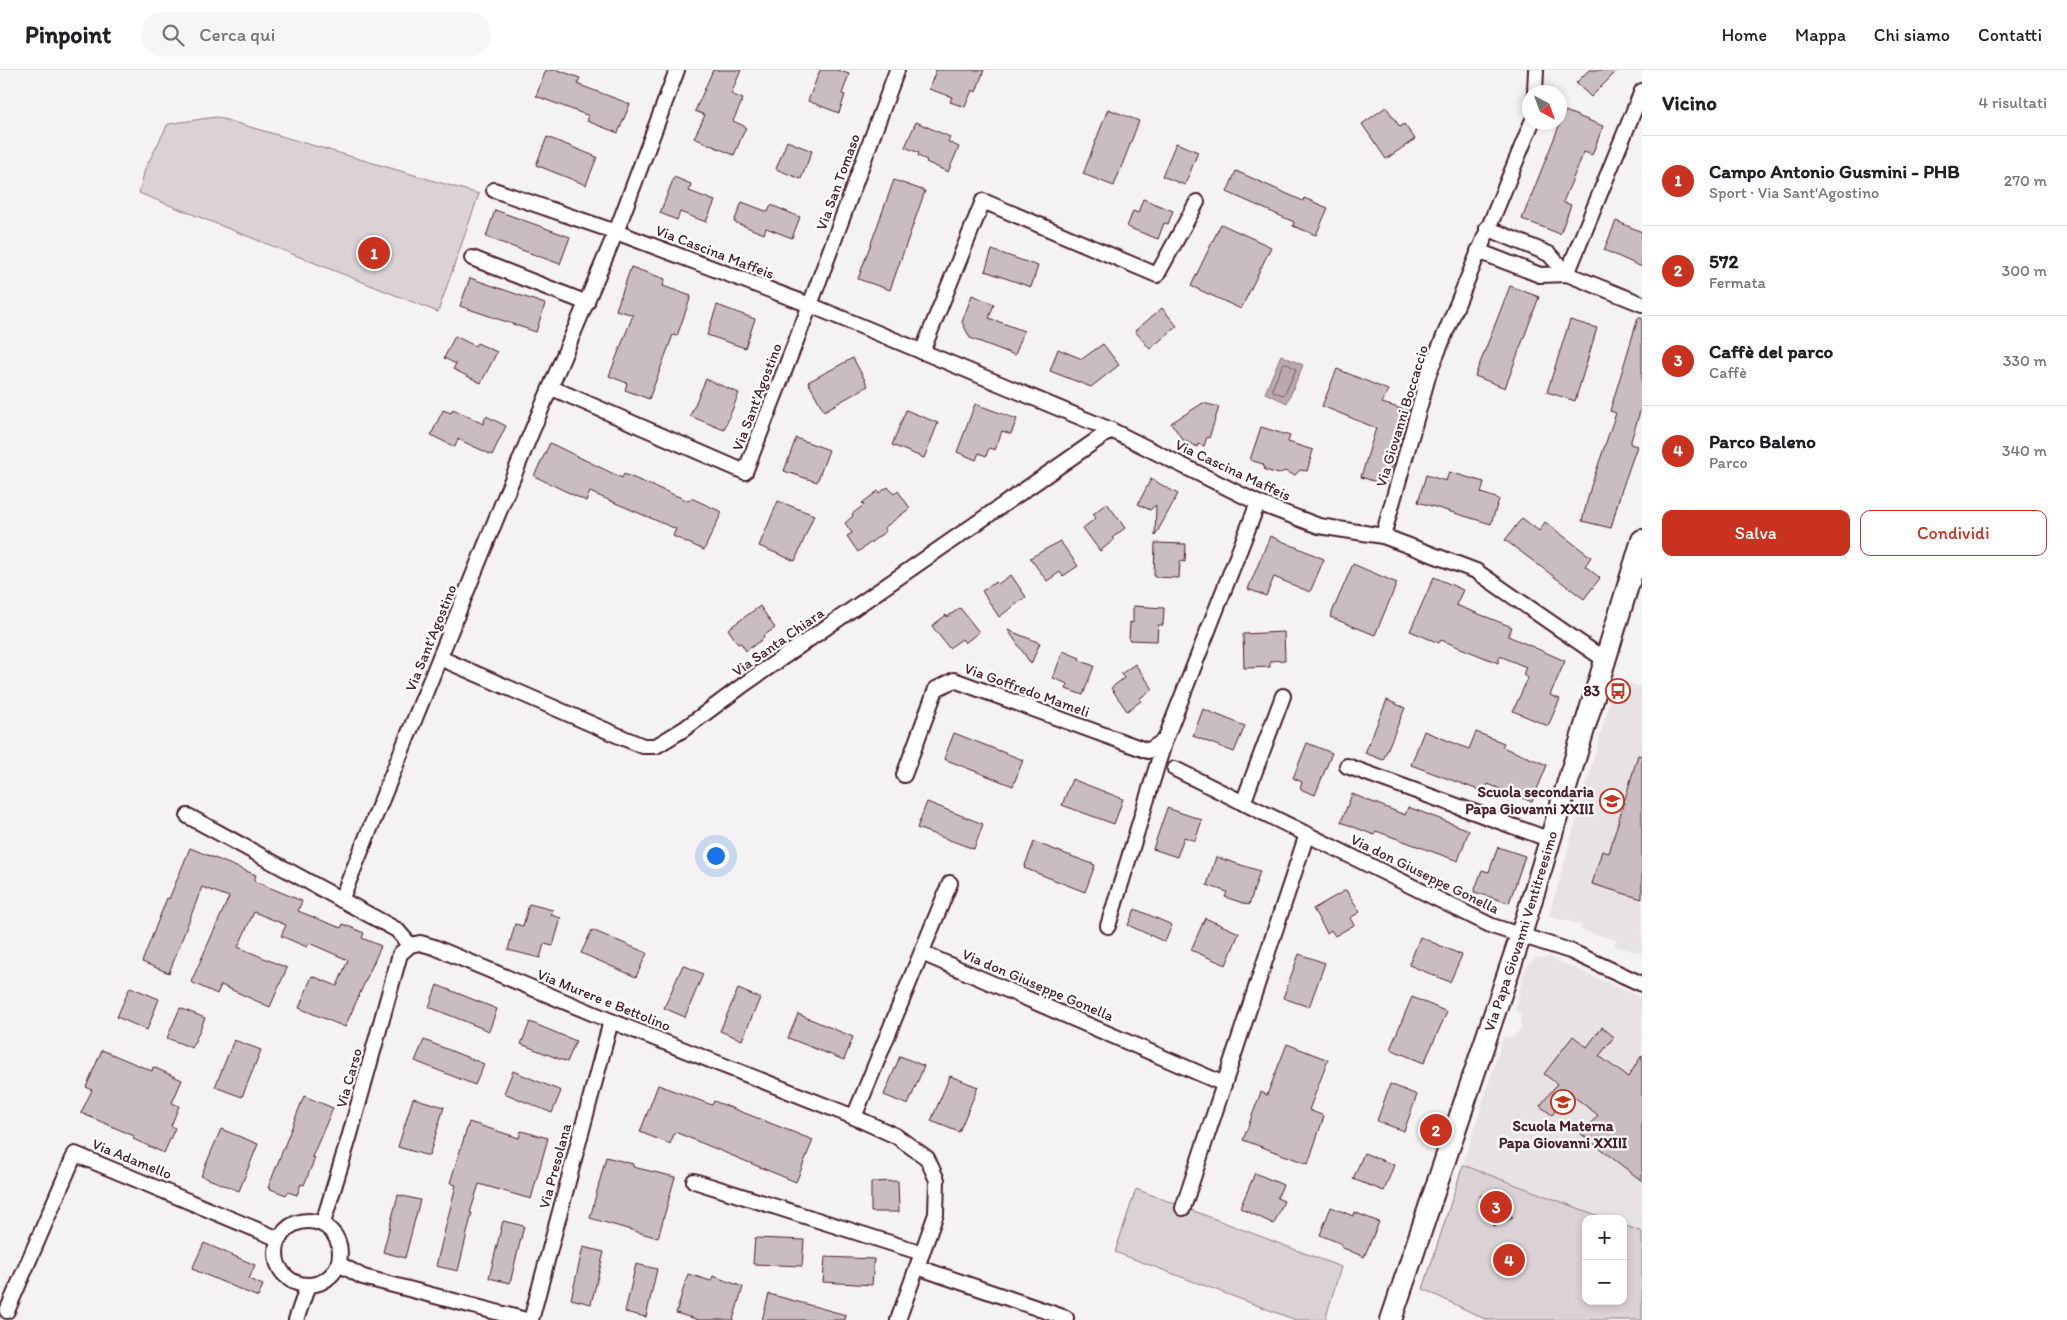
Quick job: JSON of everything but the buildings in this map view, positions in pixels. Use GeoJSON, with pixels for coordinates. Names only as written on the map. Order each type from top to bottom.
{"type":"FeatureCollection","features":[{"type":"Feature","properties":{"kind":"street"},"geometry":{"type":"LineString","coordinates":[[616,232],[677,70]]}},
{"type":"Feature","properties":{"kind":"street","name":"Via San Tomaso"},"geometry":{"type":"LineString","coordinates":[[810,305],[896,70]]}},
{"type":"Feature","properties":{"kind":"street"},"geometry":{"type":"LineString","coordinates":[[1535,85],[1536,70]]}},
{"type":"Feature","properties":{"kind":"street"},"geometry":{"type":"LineString","coordinates":[[1567,274],[1642,91]]}},
{"type":"Feature","properties":{"kind":"street","name":"Via Giovanni Boccaccio"},"geometry":{"type":"LineString","coordinates":[[1383,536],[1429,373],[1529,130]]}},
{"type":"Feature","properties":{"kind":"street","name":"Via Cascina Maffeis"},"geometry":{"type":"LineString","coordinates":[[494,190],[616,232],[810,305],[1111,430],[1258,503],[1319,526],[1383,536],[1476,571],[1605,660]]}},
{"type":"Feature","properties":{"kind":"street"},"geometry":{"type":"LineString","coordinates":[[922,352],[983,201],[1157,275],[1197,202]]}},
{"type":"Feature","properties":{"kind":"street"},"geometry":{"type":"LineString","coordinates":[[1487,228],[1549,254],[1567,274]]}},
{"type":"Feature","properties":{"kind":"street","name":"Via Sant'Agostino"},"geometry":{"type":"LineString","coordinates":[[341,900],[529,438],[552,388],[616,232]]}},
{"type":"Feature","properties":{"kind":"street"},"geometry":{"type":"LineString","coordinates":[[1478,251],[1540,275],[1567,274],[1642,304]]}},
{"type":"Feature","properties":{"kind":"street"},"geometry":{"type":"LineString","coordinates":[[472,258],[587,303]]}},
{"type":"Feature","properties":{"kind":"street","name":"Via Sant'Agostino"},"geometry":{"type":"LineString","coordinates":[[552,388],[745,472],[810,305]]}},
{"type":"Feature","properties":{"kind":"street","name":"Via Santa Chiara"},"geometry":{"type":"LineString","coordinates":[[440,658],[643,746],[656,746],[684,729],[762,672],[1111,430]]}},
{"type":"Feature","properties":{"kind":"street"},"geometry":{"type":"LineString","coordinates":[[1108,926],[1165,740],[1258,503]]}},
{"type":"Feature","properties":{"kind":"street","name":"Via Papa Giovanni Ventitreesimo"},"geometry":{"type":"LineString","coordinates":[[1391,1320],[1521,935],[1642,540]]}},
{"type":"Feature","properties":{"kind":"street","name":"Via Goffredo Mameli"},"geometry":{"type":"LineString","coordinates":[[904,775],[936,689],[954,680],[1148,751],[1165,740]]}},
{"type":"Feature","properties":{"kind":"street"},"geometry":{"type":"LineString","coordinates":[[1243,803],[1283,696]]}},
{"type":"Feature","properties":{"kind":"street"},"geometry":{"type":"LineString","coordinates":[[1347,766],[1551,840]]}},
{"type":"Feature","properties":{"kind":"street","name":"Via don Giuseppe Gonella"},"geometry":{"type":"LineString","coordinates":[[1175,769],[1492,926],[1570,951],[1642,984]]}},
{"type":"Feature","properties":{"kind":"street"},"geometry":{"type":"LineString","coordinates":[[188,816],[397,930],[410,945]]}},
{"type":"Feature","properties":{"kind":"street"},"geometry":{"type":"LineString","coordinates":[[1183,1208],[1307,834]]}},
{"type":"Feature","properties":{"kind":"street"},"geometry":{"type":"LineString","coordinates":[[854,1117],[950,883]]}},
{"type":"Feature","properties":{"kind":"street","name":"Via Murere e Bettolino"},"geometry":{"type":"LineString","coordinates":[[410,945],[420,943],[434,947],[611,1021],[854,1117],[896,1136],[927,1158],[937,1180],[936,1214],[898,1320]]}},
{"type":"Feature","properties":{"kind":"street","name":"Via Carso"},"geometry":{"type":"LineString","coordinates":[[322,1223],[349,1138],[400,954],[410,945]]}},
{"type":"Feature","properties":{"kind":"street","name":"Via don Giuseppe Gonella"},"geometry":{"type":"LineString","coordinates":[[922,953],[1224,1084]]}},
{"type":"Feature","properties":{"kind":"street","name":"Via Presolana"},"geometry":{"type":"LineString","coordinates":[[531,1320],[611,1021]]}},
{"type":"Feature","properties":{"kind":"street","name":"Via Adamello"},"geometry":{"type":"LineString","coordinates":[[7,1311],[75,1154],[279,1239]]}},
{"type":"Feature","properties":{"kind":"street"},"geometry":{"type":"LineString","coordinates":[[694,1182],[922,1253]]}},
{"type":"Feature","properties":{"kind":"street"},"geometry":{"type":"LineString","coordinates":[[313,1220],[322,1223],[337,1236],[340,1245],[339,1264],[327,1280],[318,1284],[308,1285],[297,1283],[288,1278],[281,1270],[277,1260],[276,1249],[279,1239],[285,1231],[298,1223],[313,1220]]}},
{"type":"Feature","properties":{"kind":"street"},"geometry":{"type":"LineString","coordinates":[[339,1264],[363,1277],[526,1320]]}},
{"type":"Feature","properties":{"kind":"street"},"geometry":{"type":"LineString","coordinates":[[917,1267],[1066,1318]]}},
{"type":"Feature","properties":{"kind":"street"},"geometry":{"type":"LineString","coordinates":[[296,1320],[308,1285]]}},
{"type":"Feature","properties":{"kind":"shaded area"},"geometry":{"type":"Polygon","coordinates":[[[216,117],[479,194],[438,312],[139,193],[145,169],[168,124],[216,117]]]}},
{"type":"Feature","properties":{"kind":"shaded area","name":"Scuola secondaria Papa Giovanni XXIII"},"geometry":{"type":"Polygon","coordinates":[[[1616,680],[1642,687],[1642,953],[1614,946],[1616,940],[1581,930],[1582,925],[1549,916],[1616,680]]]}},
{"type":"Feature","properties":{"kind":"shaded area","name":"Scuola Materna Papa Giovanni XXIII"},"geometry":{"type":"Polygon","coordinates":[[[1549,957],[1642,998],[1642,1232],[1627,1226],[1627,1215],[1596,1215],[1463,1165],[1503,1038],[1514,1037],[1521,1028],[1521,1015],[1515,1010],[1526,966],[1536,958],[1549,957]]]}},
{"type":"Feature","properties":{"kind":"shaded area"},"geometry":{"type":"Polygon","coordinates":[[[1463,1165],[1596,1215],[1582,1215],[1582,1305],[1627,1305],[1627,1226],[1642,1232],[1642,1320],[1487,1320],[1423,1289],[1463,1165]]]}},
{"type":"Feature","properties":{"kind":"shaded area"},"geometry":{"type":"Polygon","coordinates":[[[1136,1189],[1341,1267],[1325,1320],[1296,1320],[1115,1252],[1136,1189]]]}},
{"type":"Feature","properties":{"kind":"water"},"geometry":{"type":"Polygon","coordinates":[[[1281,355],[1303,365],[1287,403],[1265,393],[1281,355]]]}},
{"type":"Feature","properties":{"kind":"place","name":"Campo Antonio Gusmini - PHB"},"geometry":{"type":"Point","coordinates":[374,253]}},
{"type":"Feature","properties":{"kind":"place","name":"83"},"geometry":{"type":"Point","coordinates":[1618,691]}},
{"type":"Feature","properties":{"kind":"place","name":"Scuola secondaria Papa Giovanni XXIII"},"geometry":{"type":"Point","coordinates":[1612,801]}},
{"type":"Feature","properties":{"kind":"place","name":"Scuola Materna Papa Giovanni XXIII"},"geometry":{"type":"Point","coordinates":[1563,1102]}},
{"type":"Feature","properties":{"kind":"place","name":"572"},"geometry":{"type":"Point","coordinates":[1436,1130]}},
{"type":"Feature","properties":{"kind":"place","name":"Caffè del parco"},"geometry":{"type":"Point","coordinates":[1496,1207]}},
{"type":"Feature","properties":{"kind":"place","name":"Parco Baleno"},"geometry":{"type":"Point","coordinates":[1509,1260]}}]}
